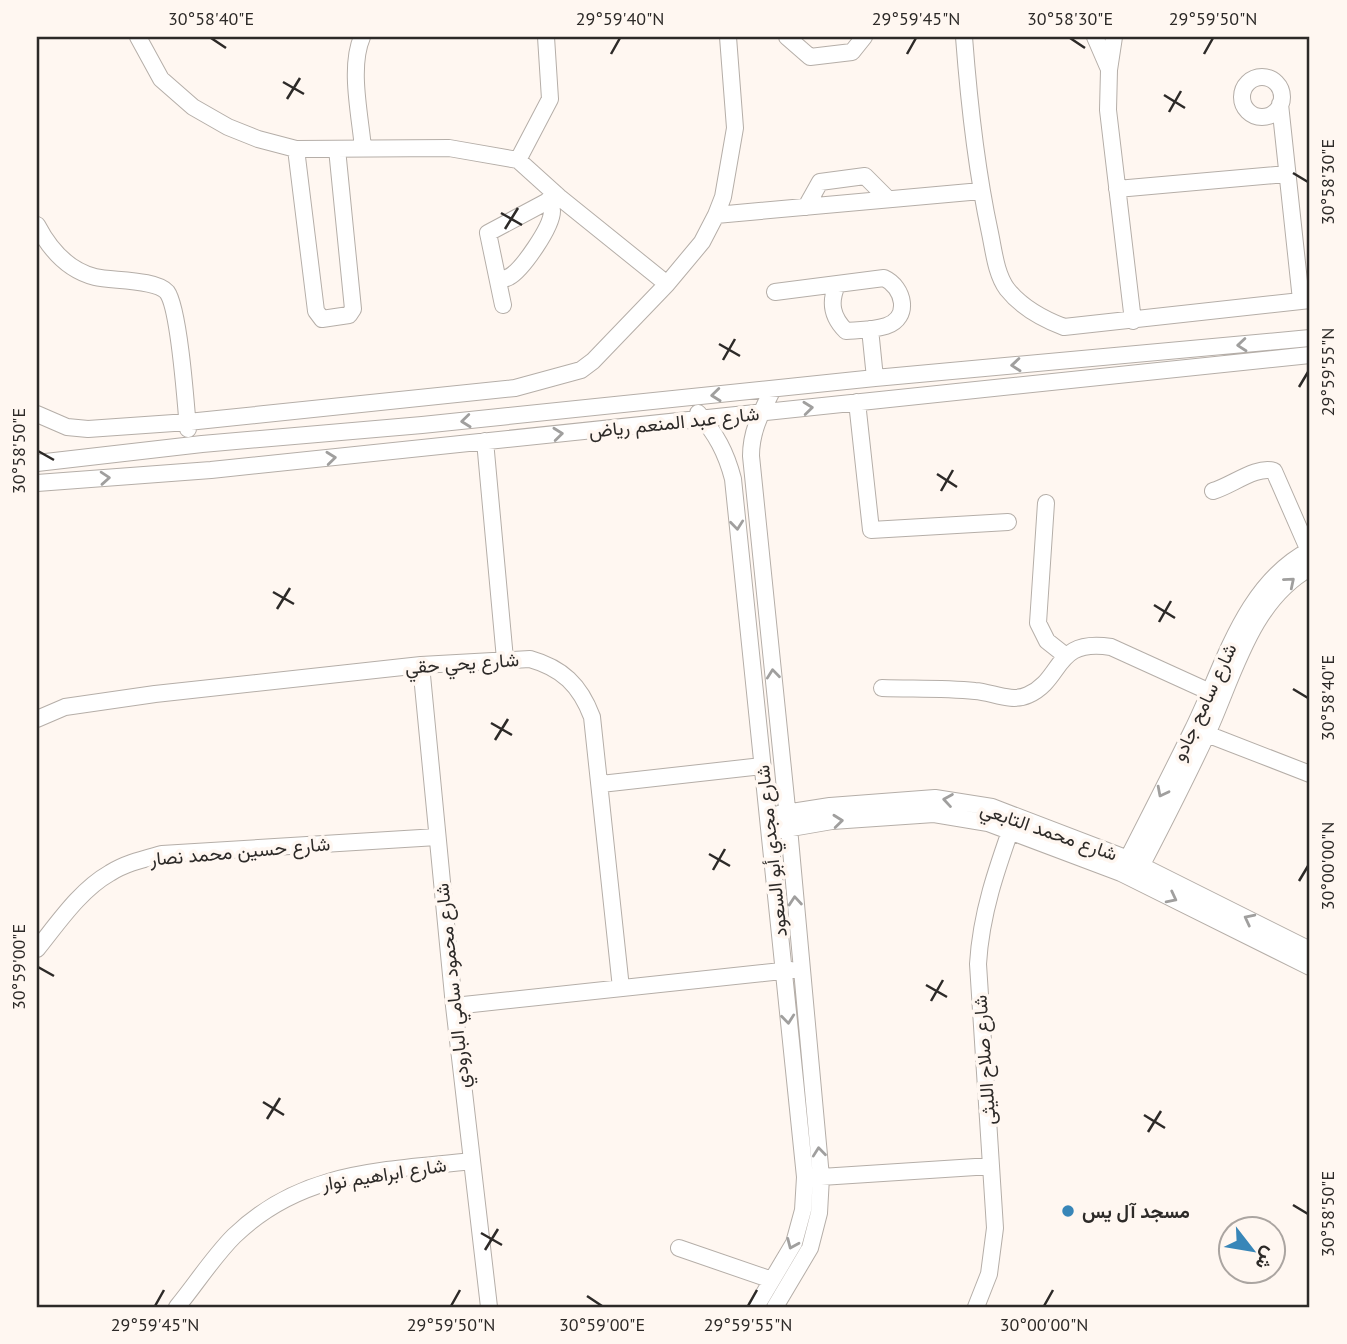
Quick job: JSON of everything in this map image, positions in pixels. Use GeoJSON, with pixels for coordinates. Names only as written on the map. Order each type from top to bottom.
{"type":"FeatureCollection","features":[{"type":"Feature","properties":{"kind":"street"},"geometry":{"type":"LineString","coordinates":[[138,37],[161,79],[194,107],[228,127],[258,139],[296,149],[449,148],[518,160],[551,198],[667,284]]}},
{"type":"Feature","properties":{"kind":"street"},"geometry":{"type":"LineString","coordinates":[[362,37],[356,69],[363,148]]}},
{"type":"Feature","properties":{"kind":"street"},"geometry":{"type":"LineString","coordinates":[[518,160],[550,99],[546,37]]}},
{"type":"Feature","properties":{"kind":"street"},"geometry":{"type":"LineString","coordinates":[[37,414],[67,427],[88,429],[188,422],[515,388],[580,370],[593,361],[667,284],[702,242],[716,215],[723,197],[735,128],[728,37]]}},
{"type":"Feature","properties":{"kind":"street"},"geometry":{"type":"LineString","coordinates":[[787,37],[810,57],[852,52],[864,37]]}},
{"type":"Feature","properties":{"kind":"street"},"geometry":{"type":"LineString","coordinates":[[964,37],[981,191],[996,265],[1006,288],[1022,305],[1045,320],[1064,327],[1306,300],[1287,174],[1280,104]]}},
{"type":"Feature","properties":{"kind":"street"},"geometry":{"type":"LineString","coordinates":[[1095,37],[1109,70]]}},
{"type":"Feature","properties":{"kind":"street"},"geometry":{"type":"LineString","coordinates":[[1114,37],[1109,70],[1108,110],[1133,321]]}},
{"type":"Feature","properties":{"kind":"street"},"geometry":{"type":"LineString","coordinates":[[296,149],[316,311],[322,319],[349,315],[353,309],[337,149]]}},
{"type":"Feature","properties":{"kind":"street"},"geometry":{"type":"LineString","coordinates":[[1117,188],[1287,174]]}},
{"type":"Feature","properties":{"kind":"street"},"geometry":{"type":"LineString","coordinates":[[806,207],[820,182],[865,176],[888,199]]}},
{"type":"Feature","properties":{"kind":"street"},"geometry":{"type":"LineString","coordinates":[[716,215],[981,191]]}},
{"type":"Feature","properties":{"kind":"street"},"geometry":{"type":"LineString","coordinates":[[503,305],[490,231],[551,198]]}},
{"type":"Feature","properties":{"kind":"street"},"geometry":{"type":"LineString","coordinates":[[498,281],[509,277],[520,268],[544,234],[552,212],[551,198]]}},
{"type":"Feature","properties":{"kind":"street"},"geometry":{"type":"LineString","coordinates":[[37,225],[54,254],[73,267],[92,276],[158,285],[165,290],[170,301],[179,346],[190,445]]}},
{"type":"Feature","properties":{"kind":"street"},"geometry":{"type":"LineString","coordinates":[[775,292],[884,278],[898,287],[902,303],[897,318],[884,327],[846,331],[839,324],[832,305],[837,285]]}},
{"type":"Feature","properties":{"kind":"street"},"geometry":{"type":"LineString","coordinates":[[870,329],[875,378]]}},
{"type":"Feature","properties":{"kind":"street","name":"شارع عبد المنعم رياض"},"geometry":{"type":"LineString","coordinates":[[37,463],[190,445],[422,425],[875,378],[1310,338]]}},
{"type":"Feature","properties":{"kind":"street","name":"شارع عبد المنعم رياض"},"geometry":{"type":"LineString","coordinates":[[37,484],[423,449],[1310,355]]}},
{"type":"Feature","properties":{"kind":"street","name":"شارع مجدي أبو السعود"},"geometry":{"type":"LineString","coordinates":[[773,389],[756,423],[751,445],[821,1177],[819,1213],[810,1248],[775,1307]]}},
{"type":"Feature","properties":{"kind":"street","name":"شارع مجدي أبو السعود"},"geometry":{"type":"LineString","coordinates":[[685,398],[722,447],[731,471],[805,1177],[803,1210],[794,1242],[755,1307]]}},
{"type":"Feature","properties":{"kind":"street"},"geometry":{"type":"LineString","coordinates":[[857,402],[871,530],[1008,522]]}},
{"type":"Feature","properties":{"kind":"street"},"geometry":{"type":"LineString","coordinates":[[422,425],[417,439],[423,449]]}},
{"type":"Feature","properties":{"kind":"street"},"geometry":{"type":"LineString","coordinates":[[373,453],[381,442],[379,432],[374,428]]}},
{"type":"Feature","properties":{"kind":"street"},"geometry":{"type":"LineString","coordinates":[[485,441],[505,659]]}},
{"type":"Feature","properties":{"kind":"street"},"geometry":{"type":"LineString","coordinates":[[1213,491],[1234,484],[1260,469],[1273,471],[1309,550]]}},
{"type":"Feature","properties":{"kind":"street"},"geometry":{"type":"LineString","coordinates":[[734,496],[755,494]]}},
{"type":"Feature","properties":{"kind":"street"},"geometry":{"type":"LineString","coordinates":[[1045,503],[1038,623],[1047,641],[1066,656]]}},
{"type":"Feature","properties":{"kind":"street","name":"شارع سامح جادو"},"geometry":{"type":"LineString","coordinates":[[1200,732],[1210,692],[1235,636],[1266,584],[1287,564],[1309,550]]}},
{"type":"Feature","properties":{"kind":"street","name":"شارع سامح جادو"},"geometry":{"type":"LineString","coordinates":[[1131,869],[1259,616],[1276,594],[1297,575],[1310,568]]}},
{"type":"Feature","properties":{"kind":"street"},"geometry":{"type":"LineString","coordinates":[[882,688],[976,691],[1010,698],[1026,696],[1040,687],[1066,656],[1083,646],[1111,647],[1210,692]]}},
{"type":"Feature","properties":{"kind":"street","name":"شارع يحي حقي"},"geometry":{"type":"LineString","coordinates":[[37,719],[65,707],[155,694],[421,665],[505,659],[530,659],[547,664],[576,685],[586,700],[592,717],[621,988]]}},
{"type":"Feature","properties":{"kind":"street","name":"شارع محمود سامي البارودي"},"geometry":{"type":"LineString","coordinates":[[421,665],[454,1006],[489,1307]]}},
{"type":"Feature","properties":{"kind":"street"},"geometry":{"type":"LineString","coordinates":[[1200,732],[1310,774]]}},
{"type":"Feature","properties":{"kind":"street"},"geometry":{"type":"LineString","coordinates":[[601,784],[762,766]]}},
{"type":"Feature","properties":{"kind":"street","name":"شارع محمد التابعي"},"geometry":{"type":"LineString","coordinates":[[769,824],[788,820],[832,821],[934,814],[988,822],[1013,822],[1131,869],[1310,950]]}},
{"type":"Feature","properties":{"kind":"street","name":"شارع صلاح الليثى"},"geometry":{"type":"LineString","coordinates":[[976,1307],[989,1274],[995,1228],[978,964],[980,931],[987,899],[1013,822]]}},
{"type":"Feature","properties":{"kind":"street","name":"شارع حسين محمد نصار"},"geometry":{"type":"LineString","coordinates":[[37,949],[86,892],[109,873],[162,854],[437,837]]}},
{"type":"Feature","properties":{"kind":"street","name":"شارع محمد التابعي"},"geometry":{"type":"LineString","coordinates":[[1131,869],[1310,967]]}},
{"type":"Feature","properties":{"kind":"street"},"geometry":{"type":"LineString","coordinates":[[454,1006],[801,969]]}},
{"type":"Feature","properties":{"kind":"street","name":"شارع ابراهيم نوار"},"geometry":{"type":"LineString","coordinates":[[177,1307],[233,1238],[258,1215],[287,1197],[318,1183],[351,1176],[472,1161]]}},
{"type":"Feature","properties":{"kind":"street"},"geometry":{"type":"LineString","coordinates":[[821,1177],[991,1166]]}},
{"type":"Feature","properties":{"kind":"street"},"geometry":{"type":"LineString","coordinates":[[679,1248],[772,1280]]}},
{"type":"Feature","properties":{"kind":"place","name":"مسجد آل يس"},"geometry":{"type":"Point","coordinates":[1068,1211]}}]}
